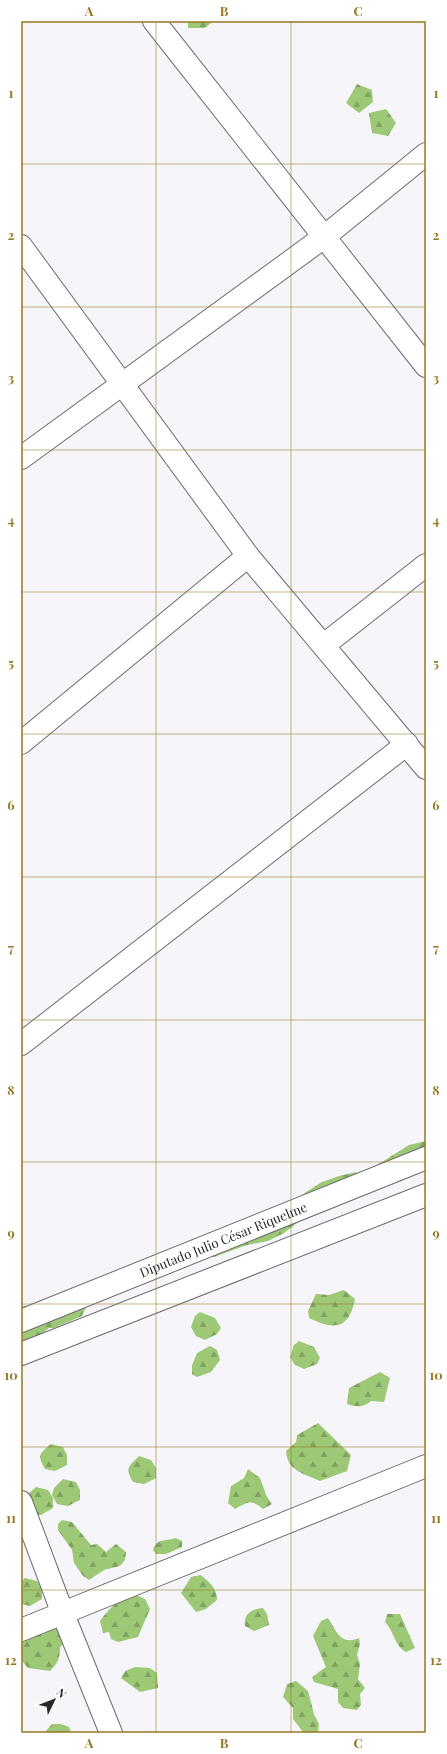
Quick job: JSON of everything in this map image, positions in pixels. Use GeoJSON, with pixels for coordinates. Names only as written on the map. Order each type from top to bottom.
{"type":"FeatureCollection","features":[{"type":"Feature","properties":{"kind":"street"},"geometry":{"type":"LineString","coordinates":[[154,21],[426,366]]}},
{"type":"Feature","properties":{"kind":"street"},"geometry":{"type":"LineString","coordinates":[[21,458],[123,385],[324,236],[426,154]]}},
{"type":"Feature","properties":{"kind":"street"},"geometry":{"type":"LineString","coordinates":[[21,246],[248,556],[426,768]]}},
{"type":"Feature","properties":{"kind":"street"},"geometry":{"type":"LineString","coordinates":[[21,743],[248,556]]}},
{"type":"Feature","properties":{"kind":"street"},"geometry":{"type":"LineString","coordinates":[[324,645],[426,565]]}},
{"type":"Feature","properties":{"kind":"street"},"geometry":{"type":"LineString","coordinates":[[21,1044],[407,744]]}},
{"type":"Feature","properties":{"kind":"street","name":"Diputado Julio César Riquelme"},"geometry":{"type":"LineString","coordinates":[[21,1321],[426,1158]]}},
{"type":"Feature","properties":{"kind":"street"},"geometry":{"type":"LineString","coordinates":[[21,1354],[426,1195]]}},
{"type":"Feature","properties":{"kind":"street"},"geometry":{"type":"LineString","coordinates":[[21,1630],[426,1466]]}},
{"type":"Feature","properties":{"kind":"street"},"geometry":{"type":"LineString","coordinates":[[21,1502],[63,1614],[111,1733]]}},
{"type":"Feature","properties":{"kind":"green space"},"geometry":{"type":"Polygon","coordinates":[[[188,21],[213,21],[205,28],[188,28],[188,21]]]}},
{"type":"Feature","properties":{"kind":"green space"},"geometry":{"type":"Polygon","coordinates":[[[357,84],[372,90],[373,102],[359,113],[346,103],[357,84]]]}},
{"type":"Feature","properties":{"kind":"green space"},"geometry":{"type":"Polygon","coordinates":[[[386,109],[396,123],[388,136],[372,133],[369,113],[386,109]]]}},
{"type":"Feature","properties":{"kind":"green space"},"geometry":{"type":"Polygon","coordinates":[[[426,1141],[426,1165],[367,1182],[377,1165],[409,1145],[426,1141]]]}},
{"type":"Feature","properties":{"kind":"green space"},"geometry":{"type":"Polygon","coordinates":[[[356,1172],[362,1189],[309,1208],[298,1222],[284,1233],[268,1241],[247,1245],[214,1257],[193,1251],[291,1204],[322,1182],[356,1172]]]}},
{"type":"Feature","properties":{"kind":"green space"},"geometry":{"type":"Polygon","coordinates":[[[344,1290],[355,1299],[349,1317],[344,1322],[339,1325],[333,1325],[318,1322],[309,1318],[308,1311],[316,1294],[329,1295],[344,1290]]]}},
{"type":"Feature","properties":{"kind":"green space"},"geometry":{"type":"Polygon","coordinates":[[[88,1303],[82,1316],[54,1328],[49,1328],[38,1337],[21,1343],[21,1307],[35,1304],[88,1303]]]}},
{"type":"Feature","properties":{"kind":"green space"},"geometry":{"type":"Polygon","coordinates":[[[200,1312],[215,1318],[221,1328],[217,1334],[205,1340],[196,1336],[191,1327],[195,1316],[200,1312]]]}},
{"type":"Feature","properties":{"kind":"green space"},"geometry":{"type":"Polygon","coordinates":[[[299,1341],[314,1347],[320,1358],[317,1364],[304,1369],[295,1365],[290,1357],[294,1345],[299,1341]]]}},
{"type":"Feature","properties":{"kind":"green space"},"geometry":{"type":"Polygon","coordinates":[[[210,1346],[217,1350],[220,1360],[211,1372],[197,1377],[192,1374],[192,1365],[197,1353],[210,1346]]]}},
{"type":"Feature","properties":{"kind":"green space"},"geometry":{"type":"Polygon","coordinates":[[[380,1372],[390,1378],[384,1402],[371,1401],[365,1405],[359,1406],[347,1404],[349,1388],[380,1372]]]}},
{"type":"Feature","properties":{"kind":"green space"},"geometry":{"type":"Polygon","coordinates":[[[318,1423],[351,1455],[347,1471],[320,1481],[303,1474],[293,1467],[287,1458],[286,1451],[296,1442],[297,1435],[318,1423]]]}},
{"type":"Feature","properties":{"kind":"green space"},"geometry":{"type":"Polygon","coordinates":[[[51,1444],[63,1447],[67,1455],[67,1465],[55,1471],[45,1469],[40,1458],[40,1455],[51,1444]]]}},
{"type":"Feature","properties":{"kind":"green space"},"geometry":{"type":"Polygon","coordinates":[[[139,1456],[151,1460],[156,1468],[156,1478],[144,1484],[133,1482],[128,1471],[130,1465],[139,1456]]]}},
{"type":"Feature","properties":{"kind":"green space"},"geometry":{"type":"Polygon","coordinates":[[[248,1469],[260,1478],[267,1497],[272,1504],[263,1509],[255,1504],[249,1503],[235,1509],[228,1503],[231,1486],[244,1478],[248,1469]]]}},
{"type":"Feature","properties":{"kind":"green space"},"geometry":{"type":"Polygon","coordinates":[[[63,1479],[76,1482],[80,1490],[80,1500],[68,1506],[57,1504],[52,1495],[54,1488],[63,1479]]]}},
{"type":"Feature","properties":{"kind":"green space"},"geometry":{"type":"Polygon","coordinates":[[[36,1487],[48,1490],[53,1498],[53,1508],[41,1515],[35,1514],[26,1496],[36,1487]]]}},
{"type":"Feature","properties":{"kind":"green space"},"geometry":{"type":"Polygon","coordinates":[[[62,1520],[72,1522],[91,1545],[97,1544],[106,1552],[116,1544],[126,1552],[125,1560],[120,1566],[104,1570],[89,1580],[83,1576],[74,1563],[72,1550],[58,1530],[58,1524],[62,1520]]]}},
{"type":"Feature","properties":{"kind":"green space"},"geometry":{"type":"Polygon","coordinates":[[[176,1538],[182,1541],[182,1547],[166,1554],[156,1554],[153,1550],[157,1543],[176,1538]]]}},
{"type":"Feature","properties":{"kind":"green space"},"geometry":{"type":"Polygon","coordinates":[[[201,1575],[210,1583],[216,1592],[217,1600],[206,1609],[196,1612],[181,1593],[191,1577],[201,1575]]]}},
{"type":"Feature","properties":{"kind":"green space"},"geometry":{"type":"Polygon","coordinates":[[[25,1578],[37,1581],[42,1590],[42,1599],[30,1606],[21,1604],[21,1582],[25,1578]]]}},
{"type":"Feature","properties":{"kind":"green space"},"geometry":{"type":"Polygon","coordinates":[[[136,1595],[145,1599],[150,1609],[138,1637],[118,1642],[111,1639],[109,1632],[103,1633],[100,1621],[115,1604],[136,1595]]]}},
{"type":"Feature","properties":{"kind":"green space"},"geometry":{"type":"Polygon","coordinates":[[[263,1608],[267,1614],[269,1625],[254,1631],[245,1626],[245,1618],[249,1613],[263,1608]]]}},
{"type":"Feature","properties":{"kind":"green space"},"geometry":{"type":"Polygon","coordinates":[[[387,1614],[400,1614],[415,1648],[406,1652],[399,1646],[385,1622],[387,1614]]]}},
{"type":"Feature","properties":{"kind":"green space"},"geometry":{"type":"Polygon","coordinates":[[[328,1618],[343,1639],[353,1640],[359,1638],[360,1644],[357,1655],[360,1664],[358,1679],[365,1688],[360,1694],[361,1705],[357,1710],[343,1708],[338,1702],[338,1689],[314,1682],[312,1677],[326,1667],[313,1636],[321,1621],[328,1618]]]}},
{"type":"Feature","properties":{"kind":"green space"},"geometry":{"type":"Polygon","coordinates":[[[49,1630],[59,1630],[65,1643],[60,1647],[60,1654],[55,1665],[50,1671],[28,1668],[21,1660],[21,1638],[40,1632],[44,1634],[49,1630]]]}},
{"type":"Feature","properties":{"kind":"green space"},"geometry":{"type":"Polygon","coordinates":[[[135,1667],[150,1668],[157,1673],[158,1688],[140,1692],[121,1678],[125,1671],[135,1667]]]}},
{"type":"Feature","properties":{"kind":"green space"},"geometry":{"type":"Polygon","coordinates":[[[296,1681],[308,1691],[314,1714],[319,1724],[318,1733],[303,1732],[293,1719],[293,1708],[283,1697],[287,1684],[296,1681]]]}},
{"type":"Feature","properties":{"kind":"green space"},"geometry":{"type":"Polygon","coordinates":[[[52,1724],[61,1724],[69,1727],[71,1733],[44,1733],[52,1724]]]}}]}
